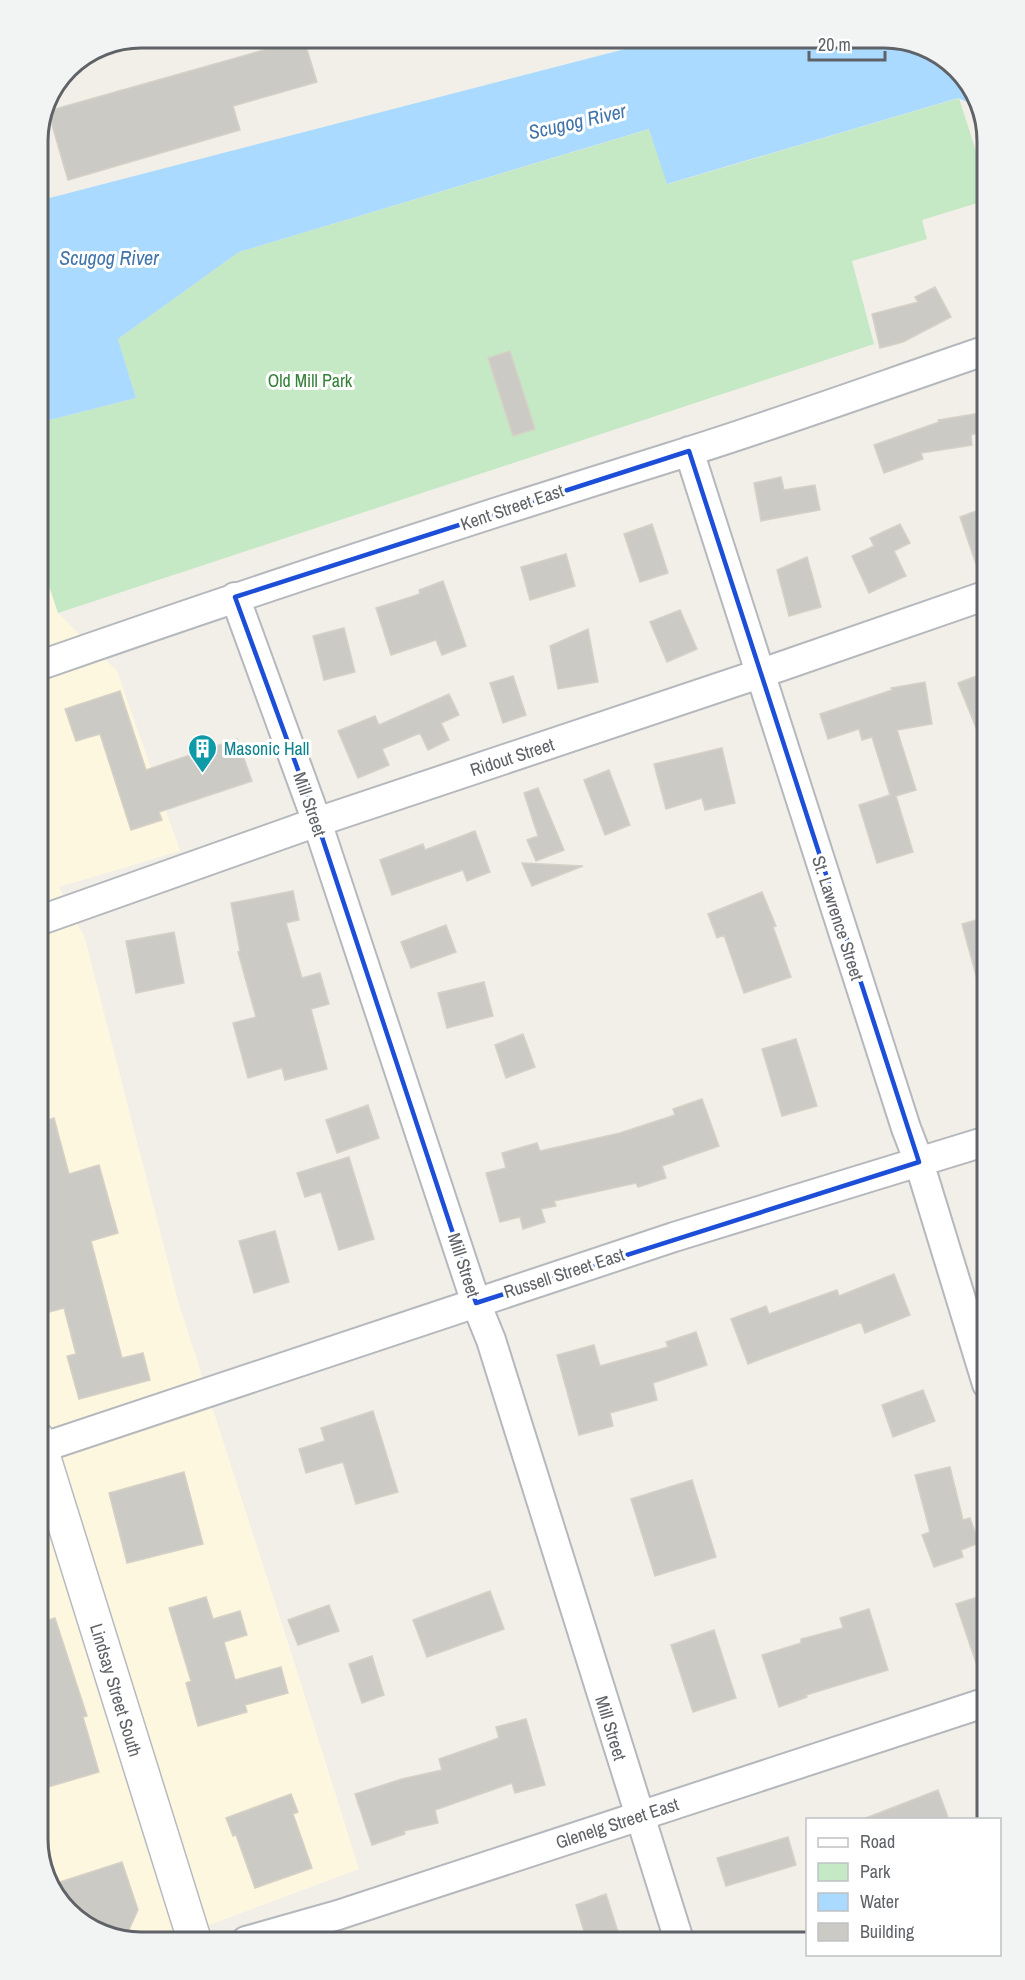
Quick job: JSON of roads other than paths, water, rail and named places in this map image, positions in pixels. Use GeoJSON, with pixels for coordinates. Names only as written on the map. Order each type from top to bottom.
{"type":"FeatureCollection","features":[{"type":"Feature","properties":{"kind":"main road","name":"Lindsay Street South"},"geometry":{"type":"LineString","coordinates":[[48,1474],[192,1932]]}},
{"type":"Feature","properties":{"kind":"street","name":"Kent Street East"},"geometry":{"type":"LineString","coordinates":[[48,662],[235,597],[689,451],[977,353]]}},
{"type":"Feature","properties":{"kind":"street","name":"St. Lawrence Street"},"geometry":{"type":"LineString","coordinates":[[689,451],[977,1352]]}},
{"type":"Feature","properties":{"kind":"street","name":"Mill Street"},"geometry":{"type":"LineString","coordinates":[[235,597],[317,822],[476,1303],[491,1340],[676,1932]]}},
{"type":"Feature","properties":{"kind":"street","name":"Ridout Street"},"geometry":{"type":"LineString","coordinates":[[48,917],[317,822],[977,598]]}},
{"type":"Feature","properties":{"kind":"street","name":"Russell Street East"},"geometry":{"type":"LineString","coordinates":[[48,1442],[674,1237],[977,1144]]}},
{"type":"Feature","properties":{"kind":"street","name":"Glenelg Street East"},"geometry":{"type":"LineString","coordinates":[[278,1932],[338,1915],[977,1705]]}},
{"type":"Feature","properties":{"kind":"water","name":"Scugog River"},"geometry":{"type":"Polygon","coordinates":[[[629,48],[890,48],[914,53],[936,64],[958,84],[969,103],[958,98],[667,184],[649,129],[239,252],[118,339],[136,398],[48,420],[48,198],[629,48]]]}},
{"type":"Feature","properties":{"kind":"place","name":"Masonic Hall"},"geometry":{"type":"Point","coordinates":[203,774]}},
{"type":"Feature","properties":{"kind":"park label","name":"Old Mill Park"},"geometry":{"type":"Point","coordinates":[310,380]}}]}
